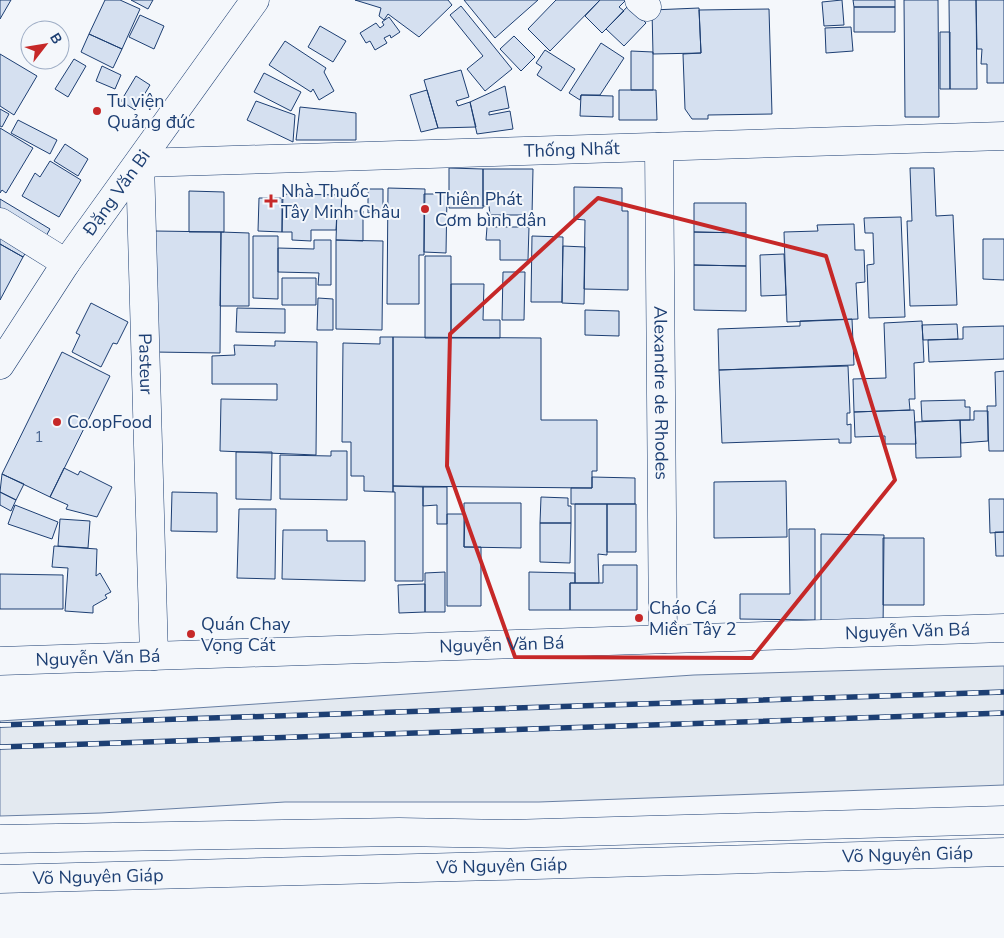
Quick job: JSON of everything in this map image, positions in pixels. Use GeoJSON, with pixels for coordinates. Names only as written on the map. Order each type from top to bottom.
{"type":"FeatureCollection","features":[{"type":"Feature","properties":{"kind":"main road","name":"Đặng Văn Bi"},"geometry":{"type":"LineString","coordinates":[[0,364],[66,263],[140,163],[255,0]]}},
{"type":"Feature","properties":{"kind":"main road","name":"Thống Nhất"},"geometry":{"type":"LineString","coordinates":[[140,163],[1004,136]]}},
{"type":"Feature","properties":{"kind":"main road","name":"Alexandre de Rhodes"},"geometry":{"type":"LineString","coordinates":[[659,147],[663,639]]}},
{"type":"Feature","properties":{"kind":"main road","name":"Pasteur"},"geometry":{"type":"LineString","coordinates":[[140,163],[154,656]]}},
{"type":"Feature","properties":{"kind":"main road"},"geometry":{"type":"LineString","coordinates":[[0,222],[66,263]]}},
{"type":"Feature","properties":{"kind":"main road","name":"Nguyễn Văn Bá"},"geometry":{"type":"LineString","coordinates":[[0,661],[1004,628]]}},
{"type":"Feature","properties":{"kind":"main road","name":"Võ Nguyên Giáp"},"geometry":{"type":"LineString","coordinates":[[0,839],[380,832],[509,834],[1004,820]]}},
{"type":"Feature","properties":{"kind":"main road","name":"Võ Nguyên Giáp"},"geometry":{"type":"LineString","coordinates":[[0,878],[354,871],[460,866],[1004,852]]}},
{"type":"Feature","properties":{"kind":"highlighted area"},"geometry":{"type":"Polygon","coordinates":[[[598,198],[826,256],[895,480],[752,658],[515,657],[447,466],[450,334],[598,198]]]}},
{"type":"Feature","properties":{"kind":"shaded area"},"geometry":{"type":"Polygon","coordinates":[[[1004,666],[1004,785],[539,802],[285,802],[101,813],[0,816],[0,721],[694,675],[1004,666]]]}},
{"type":"Feature","properties":{"kind":"building"},"geometry":{"type":"Polygon","coordinates":[[[0,0],[11,0],[0,19],[0,0]]]}},
{"type":"Feature","properties":{"kind":"building"},"geometry":{"type":"Polygon","coordinates":[[[105,0],[120,0],[140,9],[122,49],[89,34],[105,0]]]}},
{"type":"Feature","properties":{"kind":"building"},"geometry":{"type":"Polygon","coordinates":[[[131,0],[153,0],[148,9],[131,0]]]}},
{"type":"Feature","properties":{"kind":"building"},"geometry":{"type":"Polygon","coordinates":[[[355,0],[448,0],[452,5],[419,37],[388,14],[384,20],[379,16],[381,8],[355,0]]]}},
{"type":"Feature","properties":{"kind":"building"},"geometry":{"type":"Polygon","coordinates":[[[464,0],[538,0],[495,38],[464,0]]]}},
{"type":"Feature","properties":{"kind":"building"},"geometry":{"type":"Polygon","coordinates":[[[556,0],[600,0],[550,51],[528,29],[556,0]]]}},
{"type":"Feature","properties":{"kind":"building"},"geometry":{"type":"Polygon","coordinates":[[[600,0],[626,0],[619,7],[624,11],[602,33],[585,16],[600,0]]]}},
{"type":"Feature","properties":{"kind":"building"},"geometry":{"type":"Polygon","coordinates":[[[842,0],[844,25],[824,26],[822,2],[842,0]]]}},
{"type":"Feature","properties":{"kind":"building"},"geometry":{"type":"Polygon","coordinates":[[[853,0],[895,0],[895,7],[854,7],[853,0]]]}},
{"type":"Feature","properties":{"kind":"building"},"geometry":{"type":"Polygon","coordinates":[[[904,0],[938,0],[939,117],[905,117],[904,0]]]}},
{"type":"Feature","properties":{"kind":"building"},"geometry":{"type":"Polygon","coordinates":[[[949,0],[976,0],[977,89],[950,89],[949,0]]]}},
{"type":"Feature","properties":{"kind":"building"},"geometry":{"type":"Polygon","coordinates":[[[976,0],[1004,0],[1004,83],[987,83],[987,64],[981,64],[982,49],[977,49],[976,0]]]}},
{"type":"Feature","properties":{"kind":"building"},"geometry":{"type":"Polygon","coordinates":[[[629,5],[646,23],[624,46],[606,29],[629,5]]]}},
{"type":"Feature","properties":{"kind":"building"},"geometry":{"type":"Polygon","coordinates":[[[461,6],[512,69],[485,91],[467,69],[483,56],[450,15],[461,6]]]}},
{"type":"Feature","properties":{"kind":"building"},"geometry":{"type":"Polygon","coordinates":[[[854,7],[895,7],[895,32],[854,32],[854,7]]]}},
{"type":"Feature","properties":{"kind":"building"},"geometry":{"type":"Polygon","coordinates":[[[699,8],[701,53],[653,54],[652,10],[699,8]]]}},
{"type":"Feature","properties":{"kind":"building"},"geometry":{"type":"Polygon","coordinates":[[[769,9],[772,114],[708,115],[708,119],[692,119],[685,109],[683,54],[701,53],[699,10],[769,9]]]}},
{"type":"Feature","properties":{"kind":"building"},"geometry":{"type":"Polygon","coordinates":[[[140,15],[164,26],[154,49],[129,37],[140,15]]]}},
{"type":"Feature","properties":{"kind":"building"},"geometry":{"type":"Polygon","coordinates":[[[389,17],[400,32],[391,38],[390,35],[384,38],[387,43],[375,50],[370,41],[366,43],[360,33],[376,23],[380,28],[384,25],[382,22],[389,17]]]}},
{"type":"Feature","properties":{"kind":"building"},"geometry":{"type":"Polygon","coordinates":[[[320,26],[346,41],[333,62],[308,47],[320,26]]]}},
{"type":"Feature","properties":{"kind":"building"},"geometry":{"type":"Polygon","coordinates":[[[851,27],[853,51],[826,53],[825,28],[851,27]]]}},
{"type":"Feature","properties":{"kind":"building"},"geometry":{"type":"Polygon","coordinates":[[[940,32],[950,32],[950,89],[940,89],[940,32]]]}},
{"type":"Feature","properties":{"kind":"building"},"geometry":{"type":"Polygon","coordinates":[[[89,34],[122,49],[113,68],[81,52],[89,34]]]}},
{"type":"Feature","properties":{"kind":"building"},"geometry":{"type":"Polygon","coordinates":[[[514,36],[535,57],[521,71],[500,49],[514,36]]]}},
{"type":"Feature","properties":{"kind":"building"},"geometry":{"type":"Polygon","coordinates":[[[285,41],[326,68],[324,72],[334,91],[319,100],[313,89],[311,92],[269,65],[285,41]]]}},
{"type":"Feature","properties":{"kind":"building"},"geometry":{"type":"Polygon","coordinates":[[[601,43],[624,58],[600,95],[581,95],[580,100],[569,93],[601,43]]]}},
{"type":"Feature","properties":{"kind":"building"},"geometry":{"type":"Polygon","coordinates":[[[545,50],[575,69],[561,91],[537,75],[542,67],[536,63],[545,50]]]}},
{"type":"Feature","properties":{"kind":"building"},"geometry":{"type":"Polygon","coordinates":[[[631,51],[653,52],[653,90],[631,90],[631,51]]]}},
{"type":"Feature","properties":{"kind":"building"},"geometry":{"type":"Polygon","coordinates":[[[0,54],[20,66],[20,70],[27,70],[37,76],[14,115],[0,106],[0,54]]]}},
{"type":"Feature","properties":{"kind":"building"},"geometry":{"type":"Polygon","coordinates":[[[74,59],[86,66],[68,97],[55,89],[67,70],[70,70],[70,65],[74,59]]]}},
{"type":"Feature","properties":{"kind":"building"},"geometry":{"type":"Polygon","coordinates":[[[102,66],[121,75],[115,89],[96,81],[102,66]]]}},
{"type":"Feature","properties":{"kind":"building"},"geometry":{"type":"Polygon","coordinates":[[[461,70],[469,97],[456,101],[458,106],[470,102],[476,127],[438,128],[424,80],[461,70]]]}},
{"type":"Feature","properties":{"kind":"building"},"geometry":{"type":"Polygon","coordinates":[[[264,73],[301,92],[291,111],[254,92],[264,73]]]}},
{"type":"Feature","properties":{"kind":"building"},"geometry":{"type":"Polygon","coordinates":[[[136,76],[150,85],[135,110],[121,101],[136,76]]]}},
{"type":"Feature","properties":{"kind":"building"},"geometry":{"type":"Polygon","coordinates":[[[505,86],[509,108],[489,112],[489,115],[510,111],[513,129],[477,134],[470,102],[505,86]]]}},
{"type":"Feature","properties":{"kind":"building"},"geometry":{"type":"Polygon","coordinates":[[[427,90],[438,128],[421,132],[410,95],[427,90]]]}},
{"type":"Feature","properties":{"kind":"building"},"geometry":{"type":"Polygon","coordinates":[[[619,90],[656,90],[657,120],[619,120],[619,90]]]}},
{"type":"Feature","properties":{"kind":"building"},"geometry":{"type":"Polygon","coordinates":[[[581,95],[613,96],[613,117],[580,116],[581,95]]]}},
{"type":"Feature","properties":{"kind":"building"},"geometry":{"type":"Polygon","coordinates":[[[256,101],[295,115],[293,142],[247,120],[256,101]]]}},
{"type":"Feature","properties":{"kind":"building"},"geometry":{"type":"Polygon","coordinates":[[[300,107],[356,113],[356,140],[296,140],[300,107]]]}},
{"type":"Feature","properties":{"kind":"building"},"geometry":{"type":"Polygon","coordinates":[[[0,109],[9,114],[2,127],[0,126],[0,109]]]}},
{"type":"Feature","properties":{"kind":"building"},"geometry":{"type":"Polygon","coordinates":[[[18,120],[57,140],[50,154],[11,133],[18,120]]]}},
{"type":"Feature","properties":{"kind":"building"},"geometry":{"type":"Polygon","coordinates":[[[0,128],[33,148],[6,193],[2,190],[0,193],[0,128]]]}},
{"type":"Feature","properties":{"kind":"building"},"geometry":{"type":"Polygon","coordinates":[[[65,144],[88,159],[78,176],[54,161],[65,144]]]}},
{"type":"Feature","properties":{"kind":"building"},"geometry":{"type":"Polygon","coordinates":[[[50,161],[81,180],[59,217],[22,196],[35,173],[40,177],[50,161]]]}},
{"type":"Feature","properties":{"kind":"building"},"geometry":{"type":"Polygon","coordinates":[[[449,168],[483,169],[483,208],[449,208],[449,168]]]}},
{"type":"Feature","properties":{"kind":"building"},"geometry":{"type":"Polygon","coordinates":[[[910,168],[934,168],[936,216],[953,215],[957,305],[910,306],[907,221],[912,221],[910,168]]]}},
{"type":"Feature","properties":{"kind":"building"},"geometry":{"type":"Polygon","coordinates":[[[483,169],[533,169],[532,215],[490,215],[489,206],[483,206],[483,169]]]}},
{"type":"Feature","properties":{"kind":"building"},"geometry":{"type":"Polygon","coordinates":[[[574,187],[622,188],[622,211],[628,211],[628,290],[584,289],[585,220],[574,219],[574,187]]]}},
{"type":"Feature","properties":{"kind":"building"},"geometry":{"type":"Polygon","coordinates":[[[388,188],[425,189],[424,255],[419,255],[419,304],[387,304],[388,188]]]}},
{"type":"Feature","properties":{"kind":"building"},"geometry":{"type":"Polygon","coordinates":[[[368,189],[383,189],[383,213],[368,213],[368,189]]]}},
{"type":"Feature","properties":{"kind":"building"},"geometry":{"type":"Polygon","coordinates":[[[189,191],[224,192],[224,232],[189,232],[189,191]]]}},
{"type":"Feature","properties":{"kind":"building"},"geometry":{"type":"Polygon","coordinates":[[[283,194],[342,195],[341,211],[337,211],[336,230],[311,230],[311,241],[292,240],[292,232],[282,232],[283,194]]]}},
{"type":"Feature","properties":{"kind":"building"},"geometry":{"type":"Polygon","coordinates":[[[424,194],[447,194],[446,253],[424,252],[424,194]]]}},
{"type":"Feature","properties":{"kind":"building"},"geometry":{"type":"Polygon","coordinates":[[[259,198],[282,198],[282,232],[258,231],[259,198]]]}},
{"type":"Feature","properties":{"kind":"building"},"geometry":{"type":"Polygon","coordinates":[[[0,199],[50,229],[42,243],[0,218],[0,199]]]}},
{"type":"Feature","properties":{"kind":"building"},"geometry":{"type":"Polygon","coordinates":[[[694,203],[746,203],[746,233],[694,232],[694,203]]]}},
{"type":"Feature","properties":{"kind":"building"},"geometry":{"type":"Polygon","coordinates":[[[337,211],[363,211],[363,241],[336,240],[337,211]]]}},
{"type":"Feature","properties":{"kind":"building"},"geometry":{"type":"Polygon","coordinates":[[[901,217],[905,317],[869,318],[867,265],[874,264],[873,233],[865,233],[864,218],[901,217]]]}},
{"type":"Feature","properties":{"kind":"building"},"geometry":{"type":"Polygon","coordinates":[[[854,224],[855,250],[864,250],[865,282],[856,283],[858,319],[787,322],[784,232],[818,231],[817,225],[854,224]]]}},
{"type":"Feature","properties":{"kind":"building"},"geometry":{"type":"Polygon","coordinates":[[[487,227],[529,227],[528,260],[500,260],[500,240],[486,240],[487,227]]]}},
{"type":"Feature","properties":{"kind":"building"},"geometry":{"type":"Polygon","coordinates":[[[0,229],[30,246],[23,257],[0,244],[0,229]]]}},
{"type":"Feature","properties":{"kind":"building"},"geometry":{"type":"Polygon","coordinates":[[[155,231],[221,232],[220,353],[154,352],[155,231]]]}},
{"type":"Feature","properties":{"kind":"building"},"geometry":{"type":"Polygon","coordinates":[[[221,232],[249,233],[249,306],[220,306],[221,232]]]}},
{"type":"Feature","properties":{"kind":"building"},"geometry":{"type":"Polygon","coordinates":[[[694,232],[746,233],[746,266],[694,265],[694,232]]]}},
{"type":"Feature","properties":{"kind":"building"},"geometry":{"type":"Polygon","coordinates":[[[253,236],[278,236],[278,299],[253,298],[253,236]]]}},
{"type":"Feature","properties":{"kind":"building"},"geometry":{"type":"Polygon","coordinates":[[[532,236],[563,237],[562,302],[531,302],[532,236]]]}},
{"type":"Feature","properties":{"kind":"building"},"geometry":{"type":"Polygon","coordinates":[[[983,239],[1004,239],[1004,280],[983,279],[983,239]]]}},
{"type":"Feature","properties":{"kind":"building"},"geometry":{"type":"Polygon","coordinates":[[[314,240],[331,240],[331,285],[318,285],[319,273],[278,272],[278,248],[314,249],[314,240]]]}},
{"type":"Feature","properties":{"kind":"building"},"geometry":{"type":"Polygon","coordinates":[[[336,240],[383,241],[382,330],[336,329],[336,240]]]}},
{"type":"Feature","properties":{"kind":"building"},"geometry":{"type":"Polygon","coordinates":[[[0,244],[23,257],[0,300],[0,244]]]}},
{"type":"Feature","properties":{"kind":"building"},"geometry":{"type":"Polygon","coordinates":[[[563,246],[585,247],[584,304],[562,303],[563,246]]]}},
{"type":"Feature","properties":{"kind":"building"},"geometry":{"type":"Polygon","coordinates":[[[784,254],[786,295],[761,296],[760,255],[784,254]]]}},
{"type":"Feature","properties":{"kind":"building"},"geometry":{"type":"Polygon","coordinates":[[[425,256],[451,256],[451,338],[425,338],[425,256]]]}},
{"type":"Feature","properties":{"kind":"building"},"geometry":{"type":"Polygon","coordinates":[[[694,265],[746,266],[746,311],[694,310],[694,265]]]}},
{"type":"Feature","properties":{"kind":"building"},"geometry":{"type":"Polygon","coordinates":[[[503,272],[525,272],[524,320],[502,320],[503,272]]]}},
{"type":"Feature","properties":{"kind":"building"},"geometry":{"type":"Polygon","coordinates":[[[282,278],[316,278],[316,305],[282,305],[282,278]]]}},
{"type":"Feature","properties":{"kind":"building"},"geometry":{"type":"Polygon","coordinates":[[[451,284],[484,284],[483,320],[500,320],[500,338],[451,338],[451,284]]]}},
{"type":"Feature","properties":{"kind":"building"},"geometry":{"type":"Polygon","coordinates":[[[318,298],[333,299],[333,330],[317,330],[318,298]]]}},
{"type":"Feature","properties":{"kind":"building"},"geometry":{"type":"Polygon","coordinates":[[[91,303],[128,322],[117,344],[113,343],[101,367],[72,352],[80,335],[76,333],[91,303]]]}},
{"type":"Feature","properties":{"kind":"building"},"geometry":{"type":"Polygon","coordinates":[[[237,308],[285,309],[285,333],[236,332],[237,308]]]}},
{"type":"Feature","properties":{"kind":"building"},"geometry":{"type":"Polygon","coordinates":[[[585,310],[619,311],[619,336],[585,335],[585,310]]]}},
{"type":"Feature","properties":{"kind":"building"},"geometry":{"type":"Polygon","coordinates":[[[852,319],[854,365],[719,370],[718,329],[800,326],[800,321],[852,319]]]}},
{"type":"Feature","properties":{"kind":"building"},"geometry":{"type":"Polygon","coordinates":[[[922,321],[924,362],[914,363],[915,399],[909,399],[910,410],[854,412],[853,379],[886,378],[884,323],[922,321]]]}},
{"type":"Feature","properties":{"kind":"building"},"geometry":{"type":"Polygon","coordinates":[[[957,324],[958,339],[923,340],[922,325],[957,324]]]}},
{"type":"Feature","properties":{"kind":"building"},"geometry":{"type":"Polygon","coordinates":[[[1004,326],[1004,359],[929,362],[928,340],[963,339],[963,327],[1004,326]]]}},
{"type":"Feature","properties":{"kind":"building"},"geometry":{"type":"Polygon","coordinates":[[[380,337],[393,337],[393,492],[364,491],[364,476],[351,476],[351,442],[342,442],[343,343],[380,344],[380,337]]]}},
{"type":"Feature","properties":{"kind":"building"},"geometry":{"type":"Polygon","coordinates":[[[393,337],[541,338],[541,420],[597,420],[597,471],[592,471],[592,488],[393,486],[393,337]]]}},
{"type":"Feature","properties":{"kind":"building"},"geometry":{"type":"Polygon","coordinates":[[[275,341],[317,342],[316,455],[220,451],[221,399],[277,400],[277,384],[212,384],[212,356],[235,355],[234,345],[275,346],[275,341]]]}},
{"type":"Feature","properties":{"kind":"building","name":"Co.opFood"},"geometry":{"type":"Polygon","coordinates":[[[62,352],[110,376],[50,497],[2,474],[62,352]]]}},
{"type":"Feature","properties":{"kind":"building"},"geometry":{"type":"Polygon","coordinates":[[[848,366],[850,413],[847,413],[847,425],[851,424],[851,443],[839,443],[839,439],[722,443],[719,370],[848,366]]]}},
{"type":"Feature","properties":{"kind":"building"},"geometry":{"type":"Polygon","coordinates":[[[1004,371],[1004,451],[989,451],[987,406],[996,406],[995,372],[1004,371]]]}},
{"type":"Feature","properties":{"kind":"building"},"geometry":{"type":"Polygon","coordinates":[[[965,400],[965,407],[970,407],[970,420],[922,421],[921,401],[965,400]]]}},
{"type":"Feature","properties":{"kind":"building"},"geometry":{"type":"Polygon","coordinates":[[[914,410],[916,444],[885,444],[885,436],[855,437],[854,412],[914,410]]]}},
{"type":"Feature","properties":{"kind":"building"},"geometry":{"type":"Polygon","coordinates":[[[974,411],[988,411],[988,441],[961,443],[960,420],[974,420],[974,411]]]}},
{"type":"Feature","properties":{"kind":"building"},"geometry":{"type":"Polygon","coordinates":[[[960,420],[961,457],[916,458],[915,422],[960,420]]]}},
{"type":"Feature","properties":{"kind":"building"},"geometry":{"type":"Polygon","coordinates":[[[331,451],[347,451],[347,500],[280,499],[280,455],[331,456],[331,451]]]}},
{"type":"Feature","properties":{"kind":"building"},"geometry":{"type":"Polygon","coordinates":[[[236,452],[272,452],[271,500],[236,499],[236,452]]]}},
{"type":"Feature","properties":{"kind":"building"},"geometry":{"type":"Polygon","coordinates":[[[64,468],[78,475],[80,471],[112,487],[97,517],[66,509],[68,505],[50,497],[64,468]]]}},
{"type":"Feature","properties":{"kind":"building"},"geometry":{"type":"Polygon","coordinates":[[[2,474],[24,484],[16,500],[0,492],[2,474]]]}},
{"type":"Feature","properties":{"kind":"building"},"geometry":{"type":"Polygon","coordinates":[[[592,477],[635,478],[635,504],[571,504],[571,488],[592,488],[592,477]]]}},
{"type":"Feature","properties":{"kind":"building"},"geometry":{"type":"Polygon","coordinates":[[[786,481],[787,537],[714,538],[714,482],[786,481]]]}},
{"type":"Feature","properties":{"kind":"building"},"geometry":{"type":"Polygon","coordinates":[[[393,486],[423,487],[423,581],[395,581],[395,492],[393,492],[393,486]]]}},
{"type":"Feature","properties":{"kind":"building"},"geometry":{"type":"Polygon","coordinates":[[[423,487],[447,487],[447,524],[437,524],[437,505],[423,506],[423,487]]]}},
{"type":"Feature","properties":{"kind":"building"},"geometry":{"type":"Polygon","coordinates":[[[0,492],[16,500],[11,511],[0,505],[0,492]]]}},
{"type":"Feature","properties":{"kind":"building"},"geometry":{"type":"Polygon","coordinates":[[[172,492],[217,493],[217,532],[171,531],[172,492]]]}},
{"type":"Feature","properties":{"kind":"building"},"geometry":{"type":"Polygon","coordinates":[[[541,497],[568,498],[568,506],[571,506],[571,523],[540,523],[541,497]]]}},
{"type":"Feature","properties":{"kind":"building"},"geometry":{"type":"Polygon","coordinates":[[[989,499],[1004,499],[1004,532],[990,533],[989,499]]]}},
{"type":"Feature","properties":{"kind":"building"},"geometry":{"type":"Polygon","coordinates":[[[464,503],[521,503],[521,548],[464,547],[464,503]]]}},
{"type":"Feature","properties":{"kind":"building"},"geometry":{"type":"Polygon","coordinates":[[[575,504],[607,504],[607,555],[598,554],[599,583],[575,583],[575,504]]]}},
{"type":"Feature","properties":{"kind":"building"},"geometry":{"type":"Polygon","coordinates":[[[607,504],[636,504],[636,552],[607,552],[607,504]]]}},
{"type":"Feature","properties":{"kind":"building"},"geometry":{"type":"Polygon","coordinates":[[[15,505],[58,522],[52,539],[8,524],[15,505]]]}},
{"type":"Feature","properties":{"kind":"building"},"geometry":{"type":"Polygon","coordinates":[[[239,509],[276,509],[275,579],[237,578],[239,509]]]}},
{"type":"Feature","properties":{"kind":"building"},"geometry":{"type":"Polygon","coordinates":[[[447,514],[465,514],[464,547],[481,547],[481,606],[447,606],[447,514]]]}},
{"type":"Feature","properties":{"kind":"building"},"geometry":{"type":"Polygon","coordinates":[[[60,519],[90,521],[88,548],[58,546],[60,519]]]}},
{"type":"Feature","properties":{"kind":"building"},"geometry":{"type":"Polygon","coordinates":[[[540,523],[571,523],[570,563],[540,562],[540,523]]]}},
{"type":"Feature","properties":{"kind":"building"},"geometry":{"type":"Polygon","coordinates":[[[789,529],[815,529],[815,620],[740,619],[740,594],[790,594],[789,529]]]}},
{"type":"Feature","properties":{"kind":"building"},"geometry":{"type":"Polygon","coordinates":[[[283,530],[327,530],[327,541],[365,541],[365,581],[282,579],[283,530]]]}},
{"type":"Feature","properties":{"kind":"building"},"geometry":{"type":"Polygon","coordinates":[[[995,532],[1004,532],[1004,556],[996,556],[995,532]]]}},
{"type":"Feature","properties":{"kind":"building"},"geometry":{"type":"Polygon","coordinates":[[[821,534],[884,535],[883,629],[821,628],[821,534]]]}},
{"type":"Feature","properties":{"kind":"building"},"geometry":{"type":"Polygon","coordinates":[[[883,538],[924,538],[924,605],[883,605],[883,538]]]}},
{"type":"Feature","properties":{"kind":"building"},"geometry":{"type":"Polygon","coordinates":[[[54,546],[97,549],[96,576],[100,573],[111,592],[105,595],[107,598],[93,606],[93,613],[65,611],[68,568],[52,567],[54,546]]]}},
{"type":"Feature","properties":{"kind":"building"},"geometry":{"type":"Polygon","coordinates":[[[603,565],[637,565],[637,610],[570,610],[570,583],[603,583],[603,565]]]}},
{"type":"Feature","properties":{"kind":"building"},"geometry":{"type":"Polygon","coordinates":[[[445,572],[445,612],[425,612],[425,573],[445,572]]]}},
{"type":"Feature","properties":{"kind":"building"},"geometry":{"type":"Polygon","coordinates":[[[529,572],[575,573],[575,583],[570,583],[570,610],[529,610],[529,572]]]}},
{"type":"Feature","properties":{"kind":"building"},"geometry":{"type":"Polygon","coordinates":[[[0,574],[63,575],[63,609],[0,609],[0,574]]]}},
{"type":"Feature","properties":{"kind":"building"},"geometry":{"type":"Polygon","coordinates":[[[425,584],[425,612],[399,613],[398,585],[425,584]]]}},
{"type":"Feature","properties":{"kind":"railway"},"geometry":{"type":"LineString","coordinates":[[0,725],[1004,692]]}},
{"type":"Feature","properties":{"kind":"railway"},"geometry":{"type":"LineString","coordinates":[[0,747],[1004,713]]}},
{"type":"Feature","properties":{"kind":"place","name":"Tu viện Quảng đức"},"geometry":{"type":"Point","coordinates":[97,111]}},
{"type":"Feature","properties":{"kind":"place","name":"Nhà Thuốc Tây Minh Châu"},"geometry":{"type":"Point","coordinates":[271,201]}},
{"type":"Feature","properties":{"kind":"place","name":"Thiên Phát Cơm bình dân"},"geometry":{"type":"Point","coordinates":[425,209]}},
{"type":"Feature","properties":{"kind":"place","name":"Co.opFood"},"geometry":{"type":"Point","coordinates":[57,422]}},
{"type":"Feature","properties":{"kind":"place","name":"Cháo Cá Miền Tây 2"},"geometry":{"type":"Point","coordinates":[639,618]}},
{"type":"Feature","properties":{"kind":"place","name":"Quán Chay Vọng Cát"},"geometry":{"type":"Point","coordinates":[191,634]}}]}
